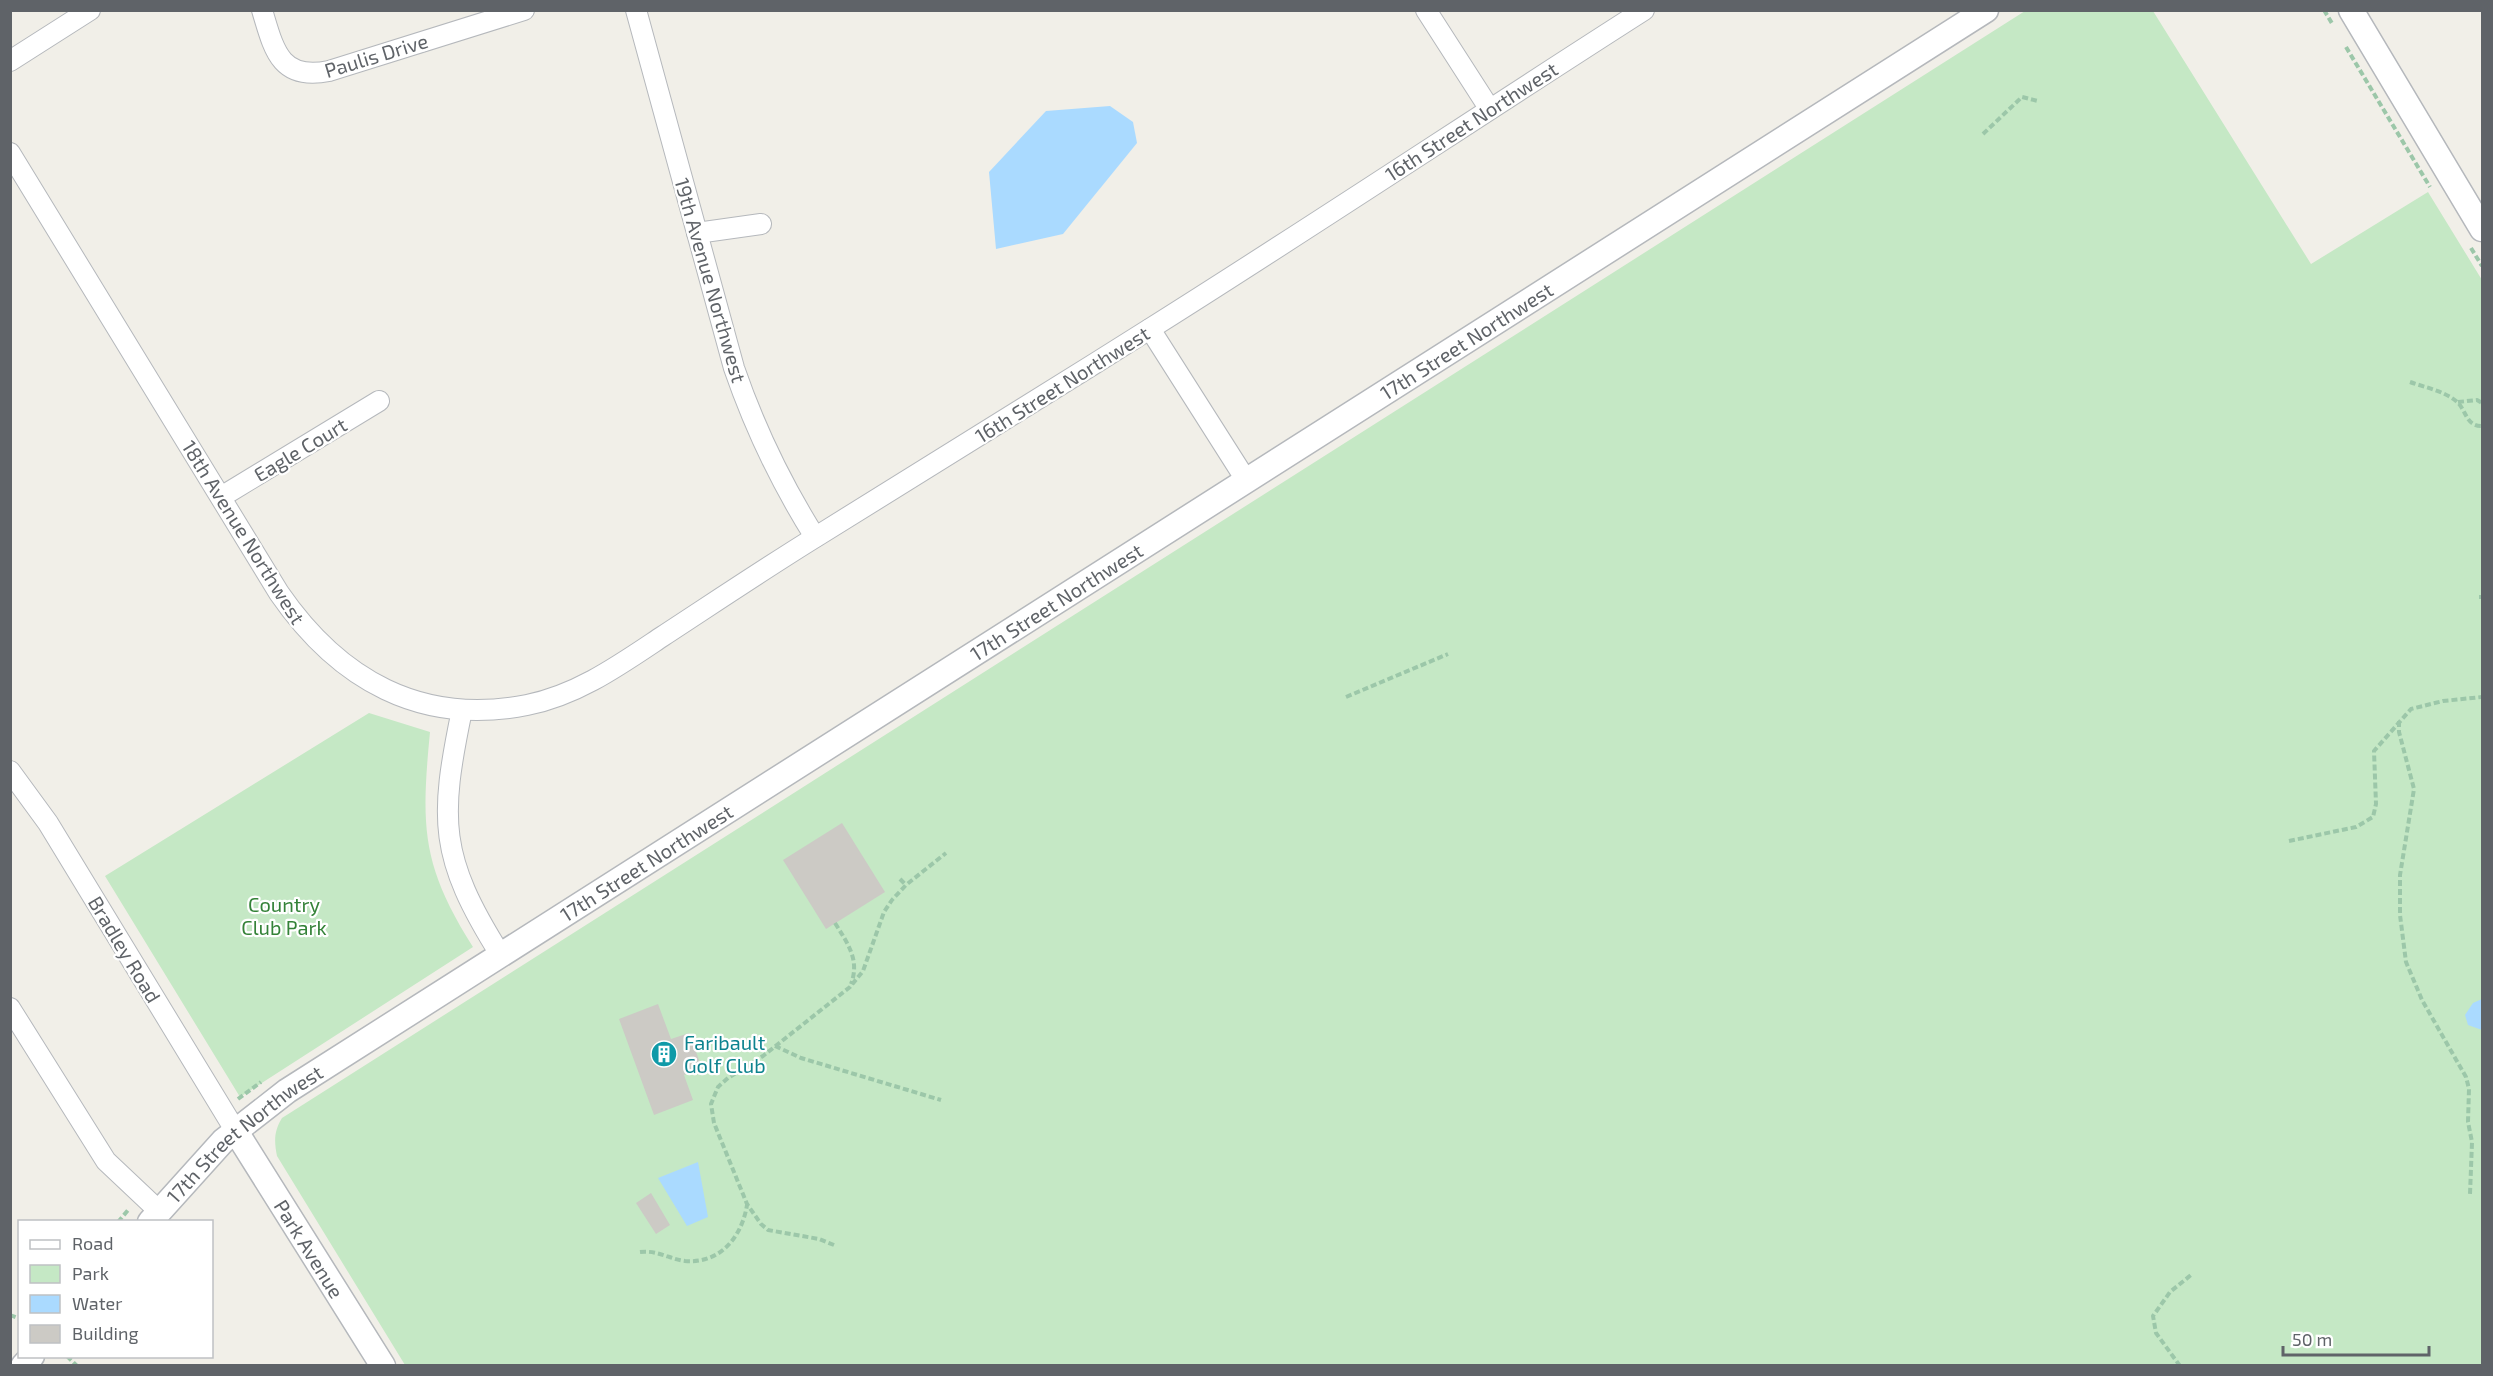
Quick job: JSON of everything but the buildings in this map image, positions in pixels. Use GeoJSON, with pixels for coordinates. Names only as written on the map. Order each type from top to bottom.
{"type":"FeatureCollection","features":[{"type":"Feature","properties":{"kind":"street"},"geometry":{"type":"LineString","coordinates":[[10,61],[90,10]]}},
{"type":"Feature","properties":{"kind":"street","name":"Paulis Drive"},"geometry":{"type":"LineString","coordinates":[[262,10],[280,59],[294,71],[310,74],[329,71],[524,10]]}},
{"type":"Feature","properties":{"kind":"street","name":"19th Avenue Northwest"},"geometry":{"type":"LineString","coordinates":[[636,10],[734,368],[750,415],[775,471],[815,537]]}},
{"type":"Feature","properties":{"kind":"street"},"geometry":{"type":"LineString","coordinates":[[1426,10],[1490,108]]}},
{"type":"Feature","properties":{"kind":"street","name":"16th Street Northwest"},"geometry":{"type":"LineString","coordinates":[[462,710],[525,705],[574,690],[609,671],[815,537],[1150,329],[1644,10]]}},
{"type":"Feature","properties":{"kind":"street","name":"17th Street Northwest"},"geometry":{"type":"LineString","coordinates":[[154,1216],[207,1157],[235,1130],[287,1090],[1986,10]]}},
{"type":"Feature","properties":{"kind":"street"},"geometry":{"type":"LineString","coordinates":[[2351,10],[2482,229]]}},
{"type":"Feature","properties":{"kind":"street","name":"18th Avenue Northwest"},"geometry":{"type":"LineString","coordinates":[[10,153],[295,616],[338,661],[365,680],[416,701],[462,710]]}},
{"type":"Feature","properties":{"kind":"street"},"geometry":{"type":"LineString","coordinates":[[697,233],[761,224]]}},
{"type":"Feature","properties":{"kind":"street"},"geometry":{"type":"LineString","coordinates":[[1150,329],[1245,480]]}},
{"type":"Feature","properties":{"kind":"street","name":"Eagle Court"},"geometry":{"type":"LineString","coordinates":[[220,497],[379,401]]}},
{"type":"Feature","properties":{"kind":"street"},"geometry":{"type":"LineString","coordinates":[[462,710],[447,783],[447,825],[451,854],[471,905],[500,954]]}},
{"type":"Feature","properties":{"kind":"street","name":"Bradley Road"},"geometry":{"type":"LineString","coordinates":[[10,771],[48,823],[235,1130]]}},
{"type":"Feature","properties":{"kind":"street"},"geometry":{"type":"LineString","coordinates":[[10,1008],[100,1154],[154,1216]]}},
{"type":"Feature","properties":{"kind":"street","name":"Park Avenue"},"geometry":{"type":"LineString","coordinates":[[235,1130],[383,1365]]}},
{"type":"Feature","properties":{"kind":"path"},"geometry":{"type":"LineString","coordinates":[[1983,134],[2022,98],[2038,101]]}},
{"type":"Feature","properties":{"kind":"path"},"geometry":{"type":"LineString","coordinates":[[2410,382],[2458,402],[2477,400],[2482,403]]}},
{"type":"Feature","properties":{"kind":"path"},"geometry":{"type":"LineString","coordinates":[[2458,402],[2468,420],[2473,425],[2482,426]]}},
{"type":"Feature","properties":{"kind":"path"},"geometry":{"type":"LineString","coordinates":[[1346,697],[1448,654]]}},
{"type":"Feature","properties":{"kind":"path"},"geometry":{"type":"LineString","coordinates":[[2289,841],[2356,827],[2373,817],[2376,804],[2374,751],[2411,709],[2423,704],[2482,697]]}},
{"type":"Feature","properties":{"kind":"path"},"geometry":{"type":"LineString","coordinates":[[2399,721],[2401,744],[2414,789],[2400,875],[2402,943],[2412,981],[2466,1077],[2469,1089],[2468,1122],[2472,1142],[2470,1194]]}},
{"type":"Feature","properties":{"kind":"path"},"geometry":{"type":"LineString","coordinates":[[834,1245],[819,1239],[768,1230],[753,1215],[714,1123],[711,1104],[718,1087],[728,1078],[775,1046],[850,987],[862,971],[884,912],[906,885],[946,853]]}},
{"type":"Feature","properties":{"kind":"path"},"geometry":{"type":"LineString","coordinates":[[900,879],[906,885]]}},
{"type":"Feature","properties":{"kind":"path"},"geometry":{"type":"LineString","coordinates":[[835,923],[852,950],[855,962],[855,974],[850,987]]}},
{"type":"Feature","properties":{"kind":"path"},"geometry":{"type":"LineString","coordinates":[[775,1046],[801,1058],[941,1100]]}},
{"type":"Feature","properties":{"kind":"path"},"geometry":{"type":"LineString","coordinates":[[640,1252],[659,1252],[687,1261],[714,1254],[735,1239],[745,1219],[747,1204]]}},
{"type":"Feature","properties":{"kind":"path"},"geometry":{"type":"LineString","coordinates":[[2180,1365],[2156,1333],[2152,1316],[2170,1292],[2191,1275]]}},
{"type":"Feature","properties":{"kind":"green space","name":"Faribault Golf Club"},"geometry":{"type":"Polygon","coordinates":[[[2025,11],[2153,11],[2311,264],[2428,192],[2482,280],[2482,1365],[405,1365],[277,1156],[275,1136],[282,1118],[2025,11]]]}},
{"type":"Feature","properties":{"kind":"green space","name":"Country Club Park"},"geometry":{"type":"Polygon","coordinates":[[[369,713],[430,732],[426,794],[429,844],[434,868],[443,892],[473,947],[240,1097],[105,876],[369,713]]]}},
{"type":"Feature","properties":{"kind":"water"},"geometry":{"type":"Polygon","coordinates":[[[1110,106],[1133,122],[1137,143],[1063,234],[996,249],[989,172],[1046,111],[1110,106]]]}},
{"type":"Feature","properties":{"kind":"water"},"geometry":{"type":"Polygon","coordinates":[[[2482,999],[2482,1030],[2468,1025],[2465,1015],[2473,1003],[2482,999]]]}},
{"type":"Feature","properties":{"kind":"water"},"geometry":{"type":"Polygon","coordinates":[[[698,1162],[708,1217],[687,1226],[658,1178],[698,1162]]]}},
{"type":"Feature","properties":{"kind":"place","name":"Faribault Golf Club"},"geometry":{"type":"Point","coordinates":[664,1054]}}]}
